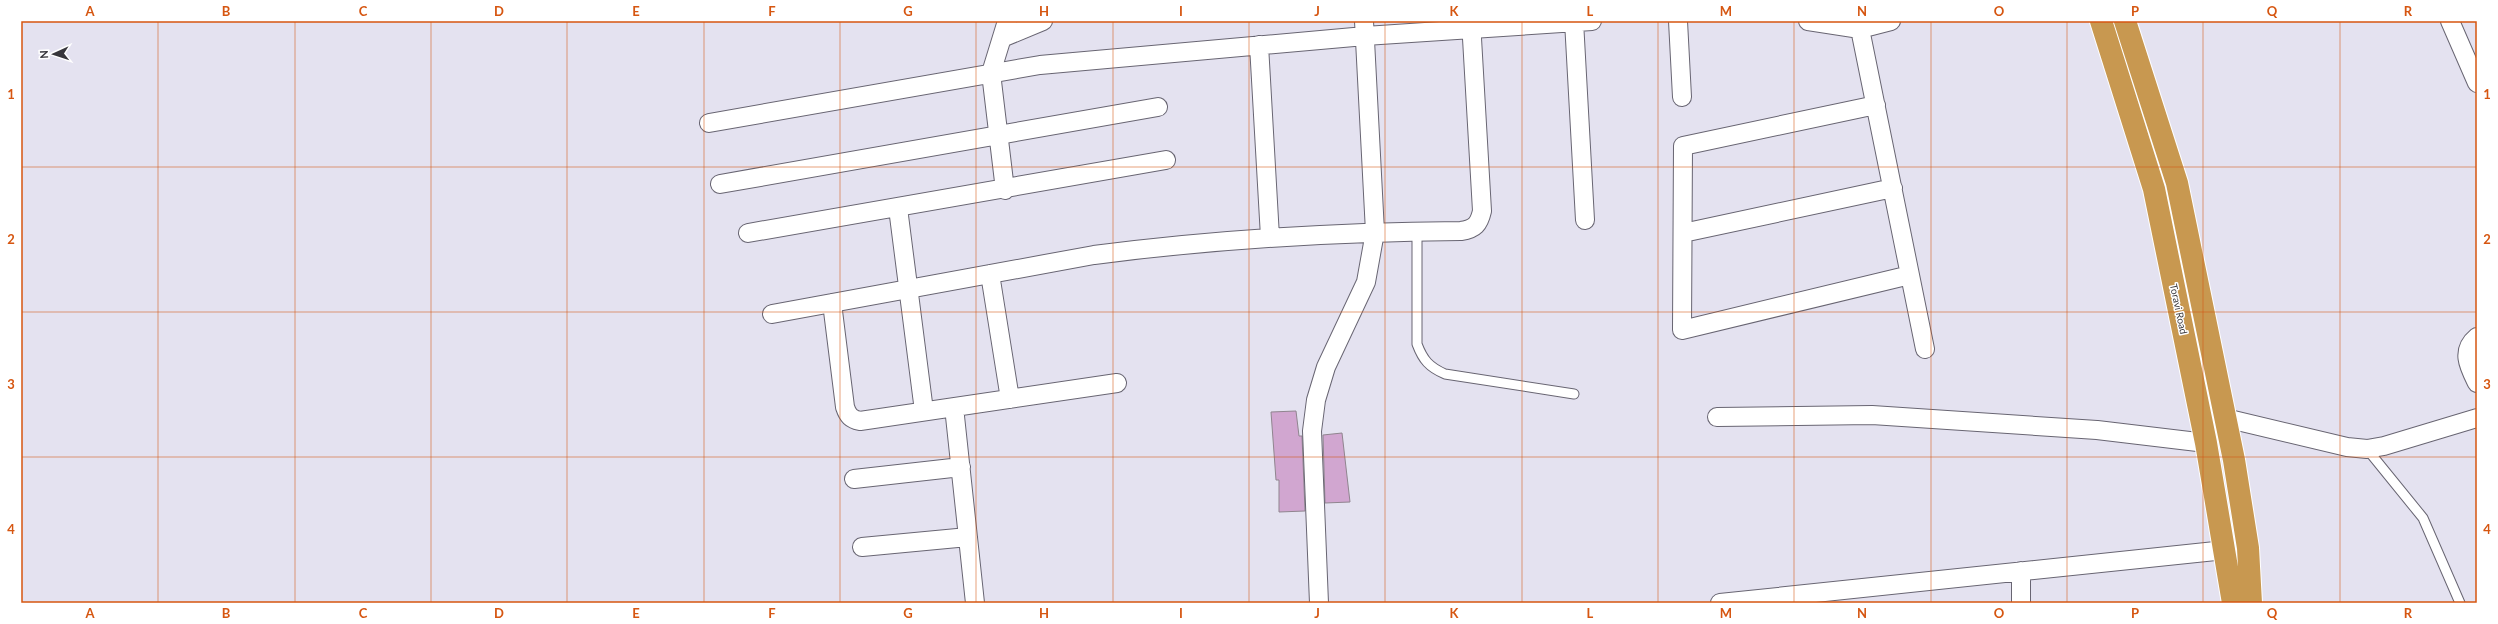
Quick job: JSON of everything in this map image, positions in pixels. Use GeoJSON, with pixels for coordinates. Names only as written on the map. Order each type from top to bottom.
{"type":"FeatureCollection","features":[{"type":"Feature","properties":{"kind":"highway","name":"Toravi Road"},"geometry":{"type":"LineString","coordinates":[[2101,21],[2154,189],[2206,443],[2233,603]]}},
{"type":"Feature","properties":{"kind":"highway"},"geometry":{"type":"LineString","coordinates":[[2125,21],[2177,184],[2234,460],[2248,548],[2251,603]]}},
{"type":"Feature","properties":{"kind":"street"},"geometry":{"type":"LineString","coordinates":[[1005,190],[991,73],[1007,21]]}},
{"type":"Feature","properties":{"kind":"street"},"geometry":{"type":"LineString","coordinates":[[1002,38],[1044,21]]}},
{"type":"Feature","properties":{"kind":"street"},"geometry":{"type":"LineString","coordinates":[[709,123],[1040,65],[1259,45],[1364,29],[1580,21],[1585,220]]}},
{"type":"Feature","properties":{"kind":"street"},"geometry":{"type":"LineString","coordinates":[[1678,21],[1682,97]]}},
{"type":"Feature","properties":{"kind":"street"},"geometry":{"type":"LineString","coordinates":[[1808,21],[1860,29],[1891,21]]}},
{"type":"Feature","properties":{"kind":"street"},"geometry":{"type":"LineString","coordinates":[[2450,21],[2477,83]]}},
{"type":"Feature","properties":{"kind":"street"},"geometry":{"type":"LineString","coordinates":[[772,314],[1136,249],[1270,237],[1376,232],[1461,231],[1472,229],[1479,222],[1482,211],[1472,25]]}},
{"type":"Feature","properties":{"kind":"street"},"geometry":{"type":"LineString","coordinates":[[1319,603],[1312,431],[1316,400],[1326,367],[1366,282],[1376,232],[1364,29]]}},
{"type":"Feature","properties":{"kind":"street"},"geometry":{"type":"LineString","coordinates":[[1860,29],[1925,349]]}},
{"type":"Feature","properties":{"kind":"street"},"geometry":{"type":"LineString","coordinates":[[1259,45],[1270,237]]}},
{"type":"Feature","properties":{"kind":"street"},"geometry":{"type":"LineString","coordinates":[[1876,105],[1683,146],[1682,330],[1910,275]]}},
{"type":"Feature","properties":{"kind":"street"},"geometry":{"type":"LineString","coordinates":[[720,184],[1158,107]]}},
{"type":"Feature","properties":{"kind":"street"},"geometry":{"type":"LineString","coordinates":[[748,233],[1005,190],[1166,160]]}},
{"type":"Feature","properties":{"kind":"street"},"geometry":{"type":"LineString","coordinates":[[1683,233],[1893,188]]}},
{"type":"Feature","properties":{"kind":"street"},"geometry":{"type":"LineString","coordinates":[[898,208],[924,412]]}},
{"type":"Feature","properties":{"kind":"street"},"geometry":{"type":"LineString","coordinates":[[990,274],[1010,399]]}},
{"type":"Feature","properties":{"kind":"street"},"geometry":{"type":"LineString","coordinates":[[832,303],[848,415],[860,421],[1117,383]]}},
{"type":"Feature","properties":{"kind":"street"},"geometry":{"type":"LineString","coordinates":[[2477,336],[2470,342],[2467,349],[2468,363],[2477,384]]}},
{"type":"Feature","properties":{"kind":"street"},"geometry":{"type":"LineString","coordinates":[[954,407],[975,603]]}},
{"type":"Feature","properties":{"kind":"street"},"geometry":{"type":"LineString","coordinates":[[1717,417],[1872,414],[2097,430],[2206,443]]}},
{"type":"Feature","properties":{"kind":"street"},"geometry":{"type":"LineString","coordinates":[[2225,418],[2347,447],[2367,449],[2384,446],[2477,418]]}},
{"type":"Feature","properties":{"kind":"street"},"geometry":{"type":"LineString","coordinates":[[854,479],[961,467]]}},
{"type":"Feature","properties":{"kind":"street"},"geometry":{"type":"LineString","coordinates":[[862,547],[968,537]]}},
{"type":"Feature","properties":{"kind":"street"},"geometry":{"type":"LineString","coordinates":[[1720,603],[2225,550]]}},
{"type":"Feature","properties":{"kind":"street"},"geometry":{"type":"LineString","coordinates":[[2021,571],[2021,603]]}},
{"type":"Feature","properties":{"kind":"lane"},"geometry":{"type":"LineString","coordinates":[[1417,232],[1417,344],[1423,359],[1432,368],[1445,374],[1574,394]]}},
{"type":"Feature","properties":{"kind":"lane"},"geometry":{"type":"LineString","coordinates":[[2367,449],[2423,518],[2460,603]]}},
{"type":"Feature","properties":{"kind":"building"},"geometry":{"type":"Polygon","coordinates":[[[1296,411],[1299,436],[1302,436],[1305,511],[1279,512],[1279,480],[1276,480],[1271,412],[1296,411]]]}},
{"type":"Feature","properties":{"kind":"building"},"geometry":{"type":"Polygon","coordinates":[[[1342,433],[1350,502],[1325,503],[1323,435],[1342,433]]]}}]}
